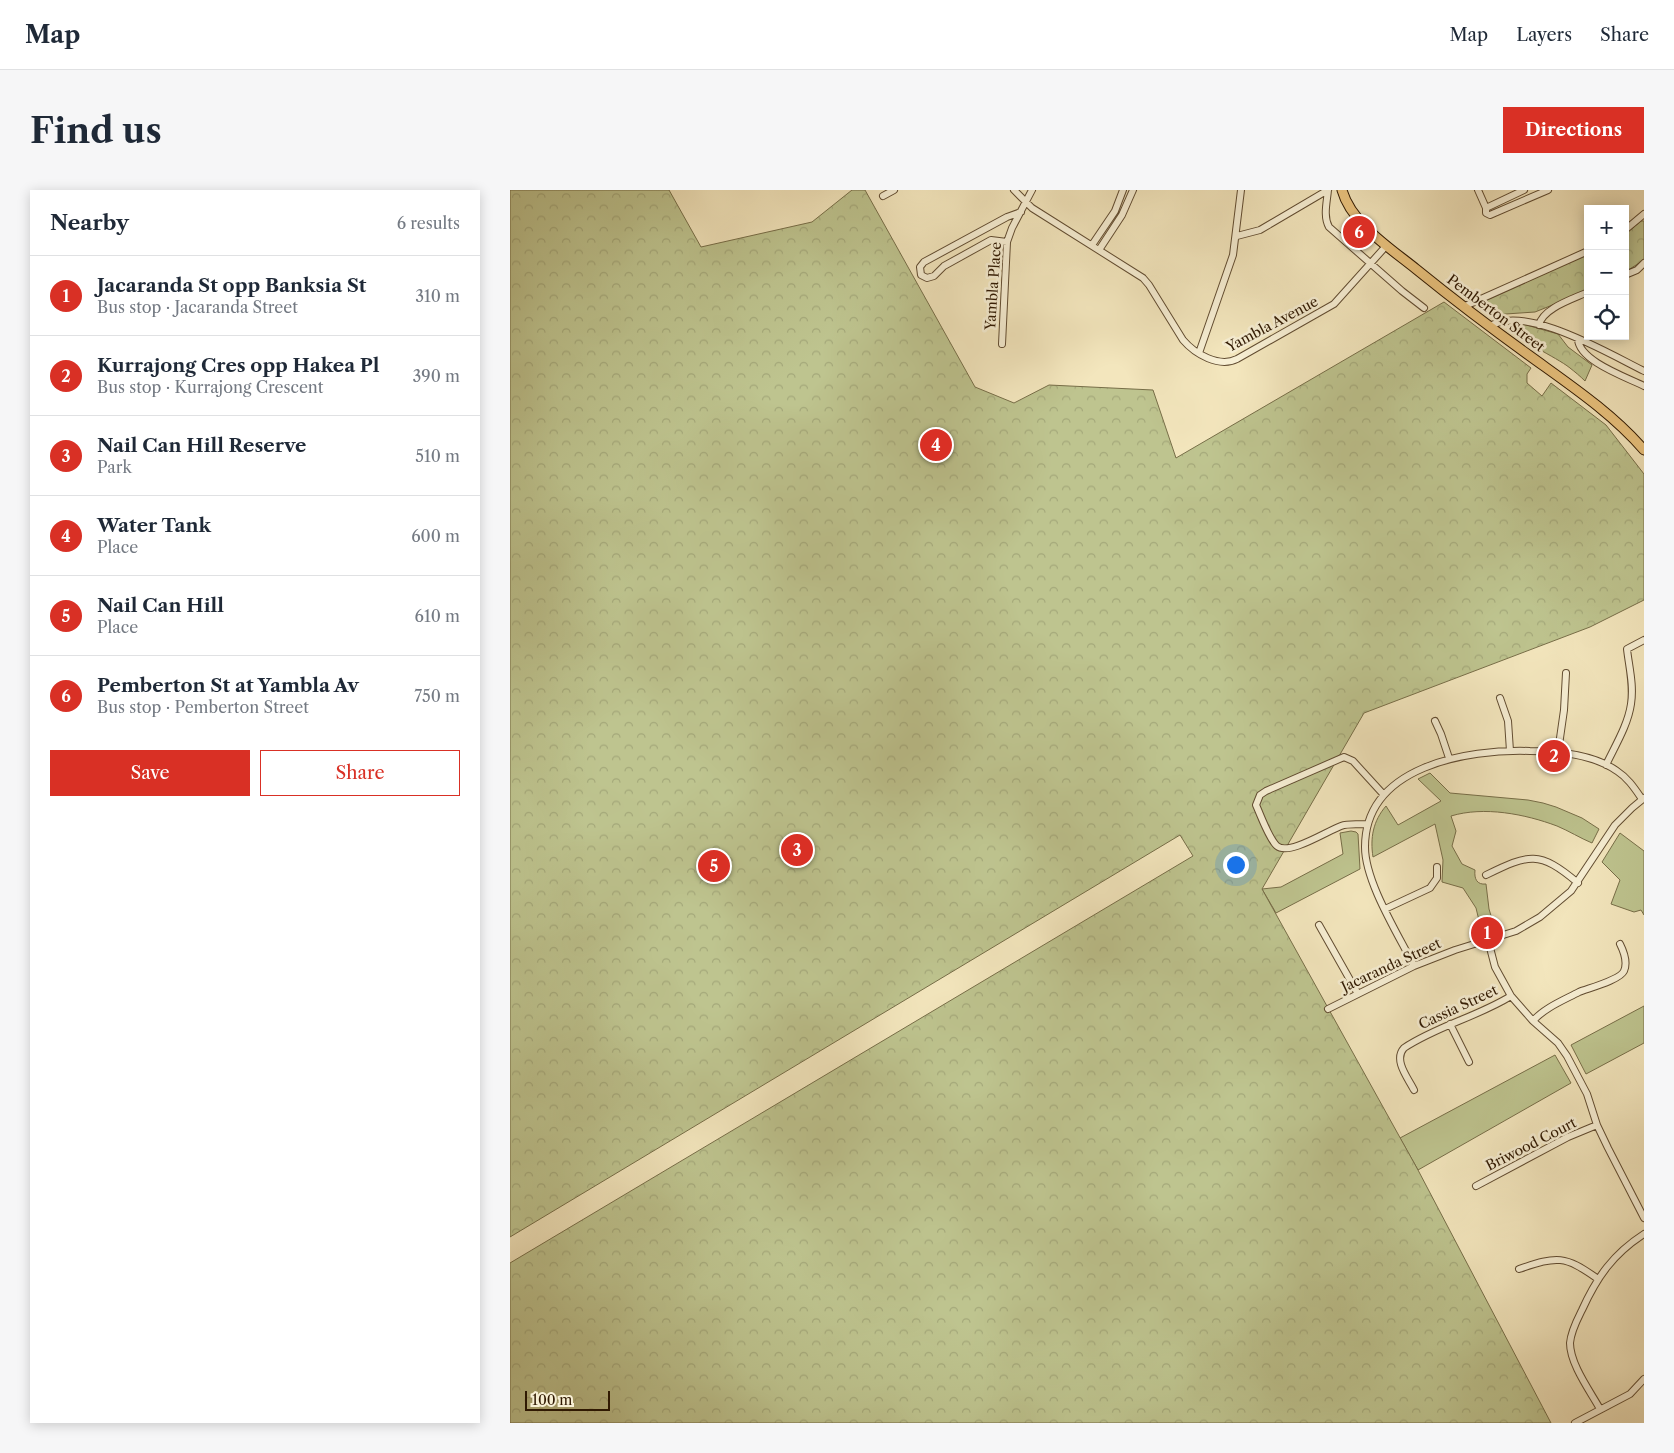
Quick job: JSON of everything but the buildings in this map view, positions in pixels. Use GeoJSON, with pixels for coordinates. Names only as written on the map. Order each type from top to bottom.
{"type":"FeatureCollection","features":[{"type":"Feature","properties":{"kind":"main road","name":"Pemberton Street"},"geometry":{"type":"LineString","coordinates":[[1342,190],[1346,203],[1352,213],[1387,245],[1463,307],[1610,416],[1644,450]]}},
{"type":"Feature","properties":{"kind":"street"},"geometry":{"type":"LineString","coordinates":[[884,196],[894,190]]}},
{"type":"Feature","properties":{"kind":"street","name":"Yambla Avenue"},"geometry":{"type":"LineString","coordinates":[[1014,190],[1026,203],[1143,278],[1188,346],[1212,360],[1221,362],[1237,359],[1329,307],[1387,245]]}},
{"type":"Feature","properties":{"kind":"street","name":"Yambla Place"},"geometry":{"type":"LineString","coordinates":[[1002,344],[1007,242],[1012,228],[1032,190]]}},
{"type":"Feature","properties":{"kind":"street"},"geometry":{"type":"LineString","coordinates":[[1092,246],[1115,211],[1123,190]]}},
{"type":"Feature","properties":{"kind":"street"},"geometry":{"type":"LineString","coordinates":[[1099,250],[1125,210],[1133,190]]}},
{"type":"Feature","properties":{"kind":"street"},"geometry":{"type":"LineString","coordinates":[[1199,353],[1233,256],[1237,236],[1241,190]]}},
{"type":"Feature","properties":{"kind":"street"},"geometry":{"type":"LineString","coordinates":[[1237,236],[1260,230],[1328,190]]}},
{"type":"Feature","properties":{"kind":"street"},"geometry":{"type":"LineString","coordinates":[[1328,190],[1326,215],[1328,224],[1333,231],[1424,308]]}},
{"type":"Feature","properties":{"kind":"street"},"geometry":{"type":"LineString","coordinates":[[1478,190],[1487,214],[1496,214],[1548,190]]}},
{"type":"Feature","properties":{"kind":"street"},"geometry":{"type":"LineString","coordinates":[[1486,208],[1524,190]]}},
{"type":"Feature","properties":{"kind":"street"},"geometry":{"type":"LineString","coordinates":[[1007,242],[991,240],[944,266],[934,276],[927,278],[921,275],[920,267],[924,262],[1020,212]]}},
{"type":"Feature","properties":{"kind":"street"},"geometry":{"type":"LineString","coordinates":[[1629,227],[1643,215]]}},
{"type":"Feature","properties":{"kind":"street"},"geometry":{"type":"LineString","coordinates":[[1463,307],[1584,253]]}},
{"type":"Feature","properties":{"kind":"street"},"geometry":{"type":"LineString","coordinates":[[1629,273],[1644,264]]}},
{"type":"Feature","properties":{"kind":"street"},"geometry":{"type":"LineString","coordinates":[[1539,325],[1542,316],[1548,311],[1584,294]]}},
{"type":"Feature","properties":{"kind":"street"},"geometry":{"type":"LineString","coordinates":[[1490,327],[1497,322],[1510,320],[1557,329],[1644,372]]}},
{"type":"Feature","properties":{"kind":"street"},"geometry":{"type":"LineString","coordinates":[[1578,339],[1582,351],[1590,359],[1644,386]]}},
{"type":"Feature","properties":{"kind":"street"},"geometry":{"type":"LineString","coordinates":[[1606,765],[1632,704],[1632,681],[1627,649],[1644,640]]}},
{"type":"Feature","properties":{"kind":"street"},"geometry":{"type":"LineString","coordinates":[[1558,752],[1564,710],[1566,673]]}},
{"type":"Feature","properties":{"kind":"street"},"geometry":{"type":"LineString","coordinates":[[1500,698],[1508,720],[1510,751]]}},
{"type":"Feature","properties":{"kind":"street"},"geometry":{"type":"LineString","coordinates":[[1435,722],[1442,734],[1449,758]]}},
{"type":"Feature","properties":{"kind":"street"},"geometry":{"type":"LineString","coordinates":[[1414,966],[1370,877],[1365,846],[1368,824],[1374,810],[1384,795],[1410,775],[1449,758],[1479,752],[1558,752],[1580,756],[1617,770],[1643,799]]}},
{"type":"Feature","properties":{"kind":"street"},"geometry":{"type":"LineString","coordinates":[[1368,824],[1343,826],[1286,850],[1274,843],[1256,805],[1258,798],[1266,791],[1344,758],[1353,761],[1384,795]]}},
{"type":"Feature","properties":{"kind":"street","name":"Jacaranda Street"},"geometry":{"type":"LineString","coordinates":[[1328,1009],[1414,966],[1455,950],[1516,931],[1530,924],[1562,900],[1578,883],[1604,839],[1615,825],[1643,799]]}},
{"type":"Feature","properties":{"kind":"street"},"geometry":{"type":"LineString","coordinates":[[1486,874],[1516,860],[1541,859],[1552,864],[1578,883]]}},
{"type":"Feature","properties":{"kind":"street"},"geometry":{"type":"LineString","coordinates":[[1385,909],[1430,888],[1437,878],[1437,867]]}},
{"type":"Feature","properties":{"kind":"street"},"geometry":{"type":"LineString","coordinates":[[1319,925],[1358,994]]}},
{"type":"Feature","properties":{"kind":"street"},"geometry":{"type":"LineString","coordinates":[[1488,940],[1496,967],[1511,996],[1533,1021],[1558,1043],[1567,1056],[1587,1094],[1597,1125],[1644,1218]]}},
{"type":"Feature","properties":{"kind":"street"},"geometry":{"type":"LineString","coordinates":[[1533,1021],[1540,1014],[1574,995],[1618,977],[1624,971],[1626,963],[1620,944]]}},
{"type":"Feature","properties":{"kind":"street","name":"Cassia Street"},"geometry":{"type":"LineString","coordinates":[[1414,1090],[1400,1062],[1401,1051],[1427,1034],[1493,1007],[1511,996]]}},
{"type":"Feature","properties":{"kind":"street"},"geometry":{"type":"LineString","coordinates":[[1450,1024],[1469,1062]]}},
{"type":"Feature","properties":{"kind":"street","name":"Briwood Court"},"geometry":{"type":"LineString","coordinates":[[1476,1186],[1568,1137],[1597,1125]]}},
{"type":"Feature","properties":{"kind":"street"},"geometry":{"type":"LineString","coordinates":[[1600,1409],[1578,1369],[1570,1343],[1572,1332],[1598,1279],[1621,1250],[1644,1234]]}},
{"type":"Feature","properties":{"kind":"street"},"geometry":{"type":"LineString","coordinates":[[1519,1269],[1548,1260],[1560,1259],[1583,1268],[1598,1279]]}},
{"type":"Feature","properties":{"kind":"street"},"geometry":{"type":"LineString","coordinates":[[1575,1423],[1630,1394],[1644,1379]]}},
{"type":"Feature","properties":{"kind":"green space"},"geometry":{"type":"Polygon","coordinates":[[[510,190],[669,190],[701,247],[812,222],[852,190],[865,190],[975,387],[1014,403],[1049,385],[1153,390],[1176,458],[1444,302],[1531,368],[1527,374],[1527,383],[1542,396],[1551,383],[1606,425],[1644,474],[1644,600],[1590,627],[1364,713],[1262,889],[1418,1170],[1551,1423],[510,1423],[510,1263],[1193,856],[1180,835],[510,1237],[510,190]]]}},
{"type":"Feature","properties":{"kind":"green space"},"geometry":{"type":"Polygon","coordinates":[[[1641,221],[1644,221],[1644,260],[1629,269],[1629,250],[1629,231],[1641,221]]]}},
{"type":"Feature","properties":{"kind":"green space"},"geometry":{"type":"Polygon","coordinates":[[[1350,224],[1360,234],[1353,241],[1342,231],[1350,224]]]}},
{"type":"Feature","properties":{"kind":"green space"},"geometry":{"type":"Polygon","coordinates":[[[1584,256],[1584,292],[1535,312],[1491,315],[1478,304],[1584,256]]]}},
{"type":"Feature","properties":{"kind":"green space"},"geometry":{"type":"Polygon","coordinates":[[[1516,322],[1558,334],[1568,347],[1592,365],[1585,381],[1563,363],[1521,338],[1511,326],[1516,322]]]}},
{"type":"Feature","properties":{"kind":"green space"},"geometry":{"type":"Polygon","coordinates":[[[1430,773],[1450,793],[1543,803],[1582,818],[1599,829],[1592,843],[1557,826],[1518,815],[1477,812],[1451,816],[1456,831],[1452,846],[1462,864],[1475,870],[1477,881],[1480,884],[1486,884],[1489,909],[1495,929],[1482,933],[1476,908],[1463,888],[1442,882],[1443,860],[1435,824],[1373,857],[1372,843],[1375,824],[1386,806],[1398,825],[1441,801],[1418,779],[1430,773]]]}},
{"type":"Feature","properties":{"kind":"green space"},"geometry":{"type":"Polygon","coordinates":[[[1351,831],[1358,834],[1360,869],[1276,913],[1262,889],[1281,887],[1343,854],[1340,833],[1351,831]]]}},
{"type":"Feature","properties":{"kind":"green space"},"geometry":{"type":"Polygon","coordinates":[[[1620,833],[1644,851],[1644,915],[1641,910],[1634,912],[1611,904],[1620,880],[1602,862],[1620,833]]]}},
{"type":"Feature","properties":{"kind":"green space"},"geometry":{"type":"Polygon","coordinates":[[[1644,1006],[1644,1043],[1586,1074],[1571,1045],[1644,1006]]]}},
{"type":"Feature","properties":{"kind":"green space"},"geometry":{"type":"Polygon","coordinates":[[[1555,1055],[1571,1083],[1418,1170],[1400,1138],[1555,1055]]]}},
{"type":"Feature","properties":{"kind":"place","name":"Pemberton St at Yambla Av"},"geometry":{"type":"Point","coordinates":[1359,232]}},
{"type":"Feature","properties":{"kind":"place","name":"Water Tank"},"geometry":{"type":"Point","coordinates":[936,445]}},
{"type":"Feature","properties":{"kind":"place","name":"Kurrajong Cres opp Hakea Pl"},"geometry":{"type":"Point","coordinates":[1554,756]}},
{"type":"Feature","properties":{"kind":"place","name":"Nail Can Hill Reserve"},"geometry":{"type":"Point","coordinates":[797,850]}},
{"type":"Feature","properties":{"kind":"place","name":"Nail Can Hill"},"geometry":{"type":"Point","coordinates":[714,866]}},
{"type":"Feature","properties":{"kind":"place","name":"Jacaranda St opp Banksia St"},"geometry":{"type":"Point","coordinates":[1487,933]}}]}
